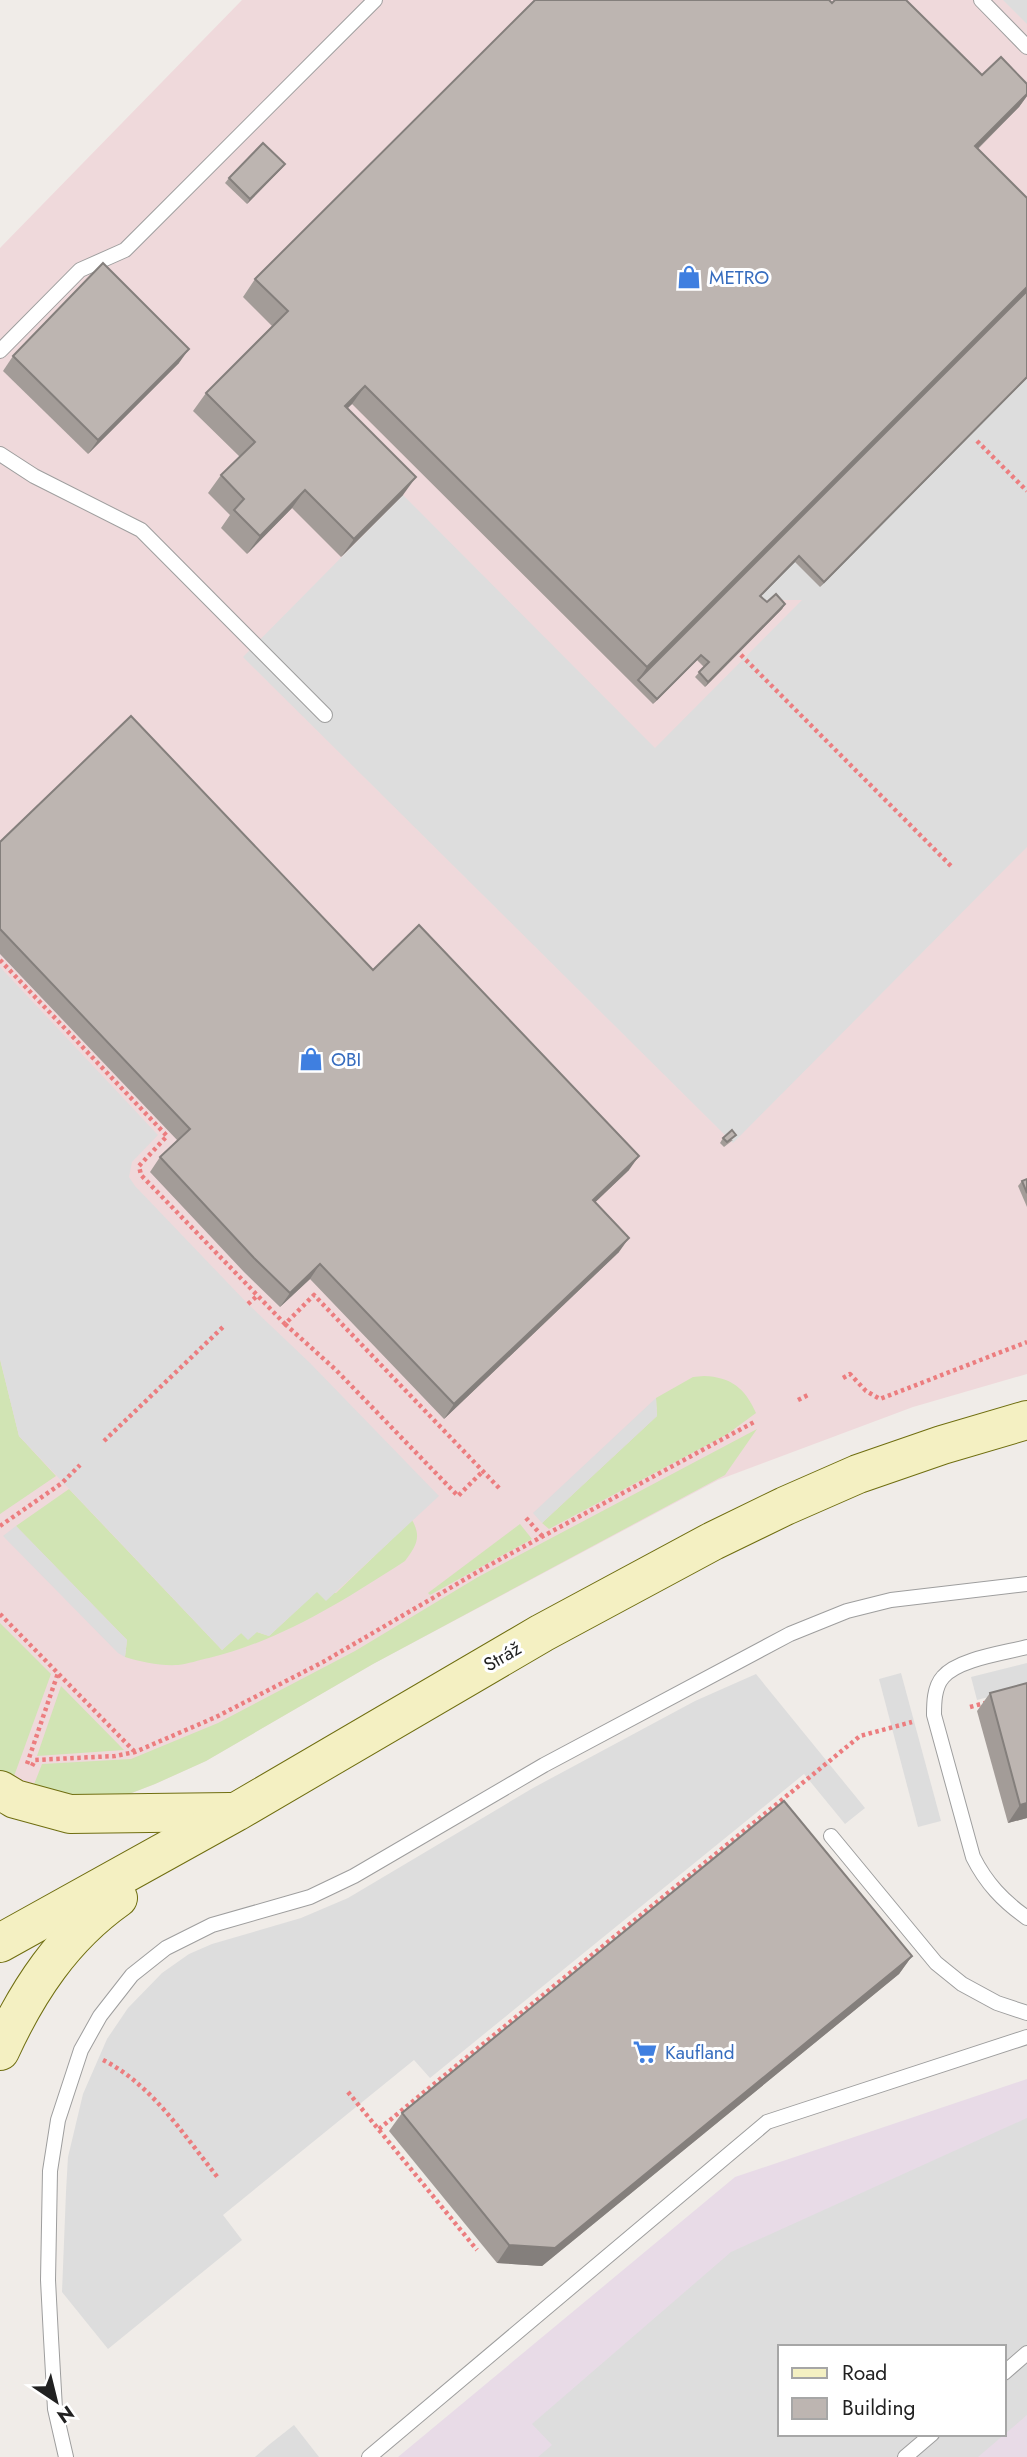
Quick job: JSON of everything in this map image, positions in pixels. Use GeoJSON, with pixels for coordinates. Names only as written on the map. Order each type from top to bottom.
{"type":"FeatureCollection","features":[{"type":"Feature","properties":{"kind":"street","name":"Stráž"},"geometry":{"type":"LineString","coordinates":[[0,1943],[236,1812],[531,1639],[725,1535],[858,1474],[1027,1420]]}},
{"type":"Feature","properties":{"kind":"street"},"geometry":{"type":"LineString","coordinates":[[18,1777],[15,1799],[70,1814],[236,1812]]}},
{"type":"Feature","properties":{"kind":"street"},"geometry":{"type":"LineString","coordinates":[[0,2051],[11,2027],[41,1978],[72,1936],[108,1905],[236,1812]]}},
{"type":"Feature","properties":{"kind":"lane"},"geometry":{"type":"LineString","coordinates":[[0,351],[80,270],[125,250],[375,0]]}},
{"type":"Feature","properties":{"kind":"lane"},"geometry":{"type":"LineString","coordinates":[[981,0],[1027,47]]}},
{"type":"Feature","properties":{"kind":"lane"},"geometry":{"type":"LineString","coordinates":[[0,454],[34,475],[141,530],[325,716]]}},
{"type":"Feature","properties":{"kind":"lane"},"geometry":{"type":"LineString","coordinates":[[66,2457],[55,2409],[51,2338],[48,2280],[50,2171],[58,2120],[81,2050],[100,2015],[132,1975],[166,1948],[212,1925],[310,1897],[354,1875],[566,1752],[790,1634],[847,1611],[891,1600],[1027,1584]]}},
{"type":"Feature","properties":{"kind":"lane"},"geometry":{"type":"LineString","coordinates":[[1027,1647],[964,1664],[942,1678],[935,1696],[934,1715],[973,1857],[993,1890],[1027,1918]]}},
{"type":"Feature","properties":{"kind":"lane"},"geometry":{"type":"LineString","coordinates":[[831,1836],[936,1963],[962,1984],[997,2003],[1027,2013]]}},
{"type":"Feature","properties":{"kind":"lane"},"geometry":{"type":"LineString","coordinates":[[369,2457],[767,2122],[1027,2037]]}},
{"type":"Feature","properties":{"kind":"lane"},"geometry":{"type":"LineString","coordinates":[[1006,2370],[1027,2353]]}},
{"type":"Feature","properties":{"kind":"lane"},"geometry":{"type":"LineString","coordinates":[[905,2457],[930,2436]]}},
{"type":"Feature","properties":{"kind":"path"},"geometry":{"type":"LineString","coordinates":[[977,441],[1027,491]]}},
{"type":"Feature","properties":{"kind":"path"},"geometry":{"type":"LineString","coordinates":[[728,642],[953,868]]}},
{"type":"Feature","properties":{"kind":"path"},"geometry":{"type":"LineString","coordinates":[[0,960],[167,1136],[142,1160],[139,1166],[141,1175],[257,1296],[336,1370],[458,1496],[483,1471]]}},
{"type":"Feature","properties":{"kind":"path"},"geometry":{"type":"LineString","coordinates":[[285,1324],[314,1295],[500,1489]]}},
{"type":"Feature","properties":{"kind":"path"},"geometry":{"type":"LineString","coordinates":[[248,1304],[257,1296]]}},
{"type":"Feature","properties":{"kind":"path"},"geometry":{"type":"LineString","coordinates":[[104,1441],[223,1327]]}},
{"type":"Feature","properties":{"kind":"path"},"geometry":{"type":"LineString","coordinates":[[843,1378],[850,1374],[858,1385],[880,1399],[1027,1342]]}},
{"type":"Feature","properties":{"kind":"path"},"geometry":{"type":"LineString","coordinates":[[798,1400],[810,1394]]}},
{"type":"Feature","properties":{"kind":"path"},"geometry":{"type":"LineString","coordinates":[[18,1777],[35,1760],[115,1756],[135,1752],[216,1717],[277,1687],[756,1421]]}},
{"type":"Feature","properties":{"kind":"path"},"geometry":{"type":"LineString","coordinates":[[0,1526],[62,1483],[80,1465]]}},
{"type":"Feature","properties":{"kind":"path"},"geometry":{"type":"LineString","coordinates":[[526,1518],[543,1537]]}},
{"type":"Feature","properties":{"kind":"path"},"geometry":{"type":"LineString","coordinates":[[0,1614],[135,1752]]}},
{"type":"Feature","properties":{"kind":"path"},"geometry":{"type":"LineString","coordinates":[[18,1777],[58,1673]]}},
{"type":"Feature","properties":{"kind":"path"},"geometry":{"type":"LineString","coordinates":[[970,1707],[993,1701]]}},
{"type":"Feature","properties":{"kind":"path"},"geometry":{"type":"LineString","coordinates":[[379,2129],[860,1736],[914,1721]]}},
{"type":"Feature","properties":{"kind":"path"},"geometry":{"type":"LineString","coordinates":[[97,2057],[116,2067],[152,2096],[219,2179]]}},
{"type":"Feature","properties":{"kind":"path"},"geometry":{"type":"LineString","coordinates":[[348,2092],[477,2250]]}},
{"type":"Feature","properties":{"kind":"shaded area"},"geometry":{"type":"Polygon","coordinates":[[[242,0],[1027,0],[1027,1374],[913,1407],[718,1480],[373,1664],[206,1761],[155,1784],[129,1794],[35,1788],[0,1770],[0,248],[242,0]]]}},
{"type":"Feature","properties":{"kind":"shaded area"},"geometry":{"type":"Polygon","coordinates":[[[1003,0],[1027,0],[1027,24],[1003,0]]]}},
{"type":"Feature","properties":{"kind":"shaded area"},"geometry":{"type":"Polygon","coordinates":[[[1027,312],[1027,847],[733,1143],[243,657],[403,495],[655,748],[802,600],[762,600],[756,593],[1027,312]]]}},
{"type":"Feature","properties":{"kind":"shaded area"},"geometry":{"type":"Polygon","coordinates":[[[0,967],[158,1135],[132,1162],[129,1177],[135,1186],[439,1496],[326,1601],[317,1592],[269,1636],[257,1632],[248,1640],[241,1633],[222,1650],[19,1436],[0,1359],[0,967]]]}},
{"type":"Feature","properties":{"kind":"shaded area"},"geometry":{"type":"Polygon","coordinates":[[[656,1398],[657,1416],[542,1523],[533,1513],[656,1398]]]}},
{"type":"Feature","properties":{"kind":"shaded area"},"geometry":{"type":"Polygon","coordinates":[[[16,1526],[127,1640],[125,1657],[3,1536],[16,1526]]]}},
{"type":"Feature","properties":{"kind":"shaded area"},"geometry":{"type":"Polygon","coordinates":[[[1027,1663],[1027,1687],[977,1700],[971,1677],[1027,1663]]]}},
{"type":"Feature","properties":{"kind":"shaded area"},"geometry":{"type":"Polygon","coordinates":[[[901,1673],[941,1821],[918,1827],[879,1679],[901,1673]]]}},
{"type":"Feature","properties":{"kind":"shaded area"},"geometry":{"type":"Polygon","coordinates":[[[756,1674],[865,1808],[845,1824],[804,1774],[430,2078],[414,2060],[223,2215],[242,2240],[108,2349],[62,2292],[68,2157],[83,2094],[107,2039],[128,2008],[162,1973],[189,1954],[212,1944],[301,1918],[348,1898],[533,1788],[695,1701],[756,1674]]]}},
{"type":"Feature","properties":{"kind":"shaded area"},"geometry":{"type":"Polygon","coordinates":[[[1027,2079],[1027,2457],[398,2457],[735,2177],[1027,2079]]]}},
{"type":"Feature","properties":{"kind":"shaded area"},"geometry":{"type":"Polygon","coordinates":[[[1027,2118],[1027,2415],[1006,2433],[1006,2345],[778,2345],[778,2436],[1002,2436],[978,2457],[538,2457],[552,2445],[532,2424],[731,2252],[1027,2118]]]}},
{"type":"Feature","properties":{"kind":"shaded area"},"geometry":{"type":"Polygon","coordinates":[[[294,2425],[319,2457],[255,2457],[270,2444],[294,2425]]]}},
{"type":"Feature","properties":{"kind":"green space"},"geometry":{"type":"Polygon","coordinates":[[[0,1359],[19,1436],[56,1476],[0,1514],[0,1359]]]}},
{"type":"Feature","properties":{"kind":"green space"},"geometry":{"type":"Polygon","coordinates":[[[693,1377],[722,1379],[736,1386],[747,1397],[756,1413],[726,1435],[549,1529],[542,1523],[657,1416],[656,1398],[693,1377]]]}},
{"type":"Feature","properties":{"kind":"green space"},"geometry":{"type":"Polygon","coordinates":[[[757,1429],[725,1475],[373,1664],[206,1761],[129,1794],[107,1797],[71,1795],[33,1787],[42,1764],[131,1759],[218,1723],[355,1651],[478,1577],[757,1429]]]}},
{"type":"Feature","properties":{"kind":"green space"},"geometry":{"type":"Polygon","coordinates":[[[69,1489],[222,1650],[241,1633],[257,1632],[269,1636],[317,1591],[336,1593],[412,1520],[417,1536],[415,1546],[405,1561],[335,1605],[287,1630],[209,1658],[178,1665],[157,1664],[125,1657],[127,1640],[16,1526],[69,1489]]]}},
{"type":"Feature","properties":{"kind":"green space"},"geometry":{"type":"Polygon","coordinates":[[[520,1524],[532,1539],[430,1595],[428,1593],[520,1524]]]}},
{"type":"Feature","properties":{"kind":"green space"},"geometry":{"type":"Polygon","coordinates":[[[0,1623],[51,1674],[13,1779],[0,1770],[0,1623]]]}},
{"type":"Feature","properties":{"kind":"green space"},"geometry":{"type":"Polygon","coordinates":[[[61,1686],[124,1750],[37,1756],[61,1686]]]}},
{"type":"Feature","properties":{"kind":"building"},"geometry":{"type":"Polygon","coordinates":[[[535,0],[829,0],[832,3],[835,0],[906,0],[982,75],[1001,57],[1027,84],[1027,94],[975,146],[1027,198],[1027,287],[647,667],[365,386],[345,406],[416,477],[354,539],[305,490],[260,536],[234,510],[244,499],[221,475],[255,442],[206,393],[288,311],[255,279],[535,0]]]}},
{"type":"Feature","properties":{"kind":"building"},"geometry":{"type":"Polygon","coordinates":[[[263,143],[285,164],[250,199],[229,178],[263,143]]]}},
{"type":"Feature","properties":{"kind":"building"},"geometry":{"type":"Polygon","coordinates":[[[103,263],[189,349],[98,440],[13,356],[103,263]]]}},
{"type":"Feature","properties":{"kind":"building"},"geometry":{"type":"Polygon","coordinates":[[[1027,291],[1027,377],[824,582],[799,556],[760,596],[767,602],[776,594],[785,604],[708,682],[699,672],[709,662],[701,655],[657,699],[638,680],[1027,291]]]}},
{"type":"Feature","properties":{"kind":"building","name":"OBI"},"geometry":{"type":"Polygon","coordinates":[[[131,716],[373,970],[419,925],[639,1156],[593,1200],[629,1238],[454,1404],[320,1264],[290,1293],[254,1258],[160,1157],[190,1129],[0,929],[0,842],[131,716]]]}},
{"type":"Feature","properties":{"kind":"building"},"geometry":{"type":"Polygon","coordinates":[[[732,1130],[736,1135],[727,1142],[723,1138],[732,1130]]]}},
{"type":"Feature","properties":{"kind":"building"},"geometry":{"type":"Polygon","coordinates":[[[1027,1179],[1027,1193],[1022,1181],[1027,1179]]]}},
{"type":"Feature","properties":{"kind":"building"},"geometry":{"type":"Polygon","coordinates":[[[1027,1683],[1027,1803],[1020,1805],[990,1693],[1027,1683]]]}},
{"type":"Feature","properties":{"kind":"building","name":"Kaufland"},"geometry":{"type":"Polygon","coordinates":[[[784,1801],[912,1956],[555,2248],[509,2245],[402,2113],[784,1801]]]}},
{"type":"Feature","properties":{"kind":"place","name":"METRO"},"geometry":{"type":"Point","coordinates":[689,277]}},
{"type":"Feature","properties":{"kind":"place","name":"OBI"},"geometry":{"type":"Point","coordinates":[311,1059]}},
{"type":"Feature","properties":{"kind":"place","name":"Kaufland"},"geometry":{"type":"Point","coordinates":[645,2052]}}]}
